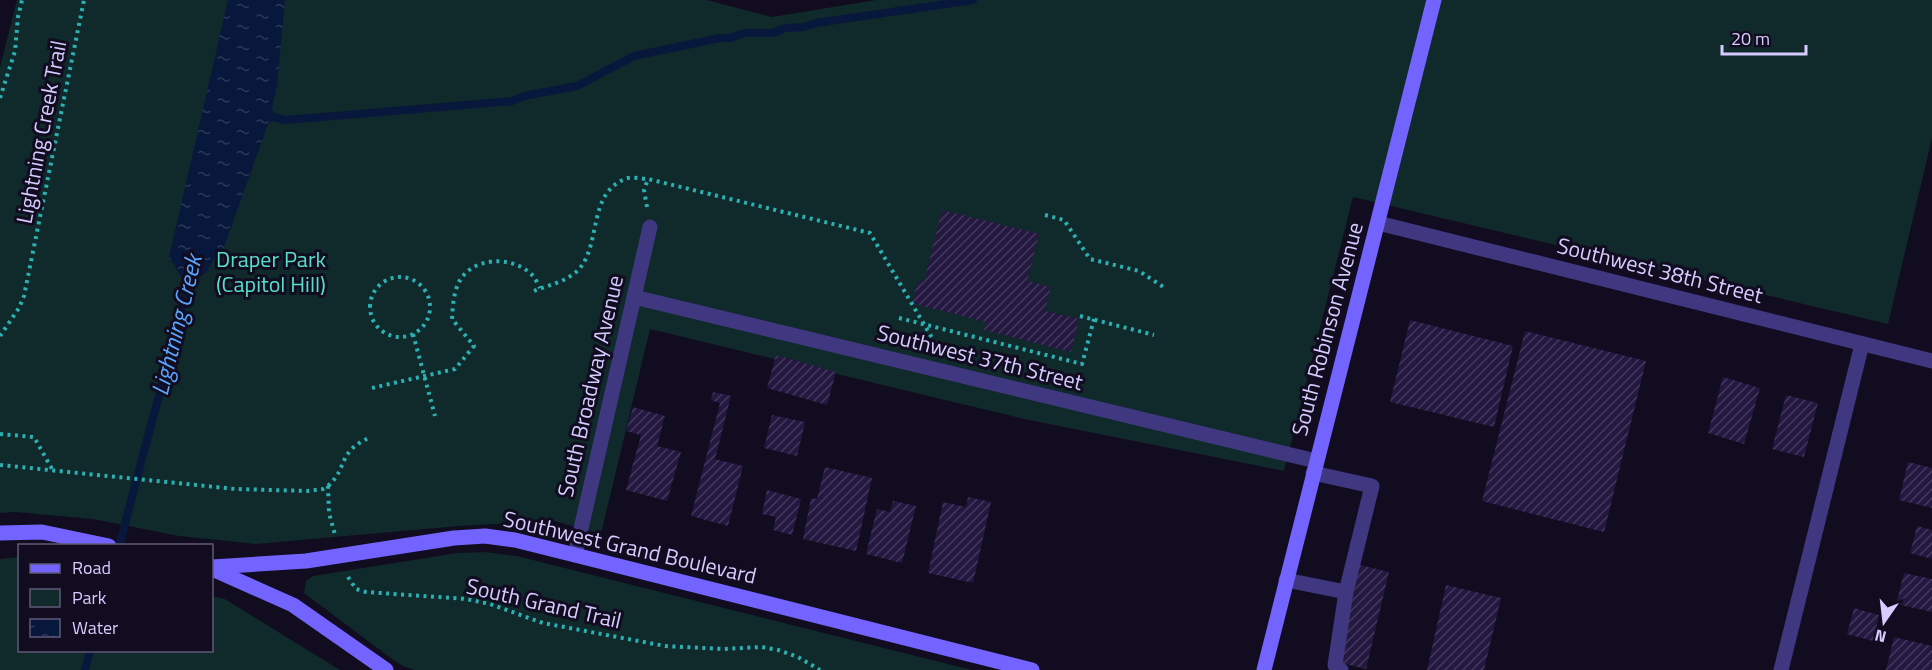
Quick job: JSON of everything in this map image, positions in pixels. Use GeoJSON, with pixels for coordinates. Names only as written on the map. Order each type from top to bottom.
{"type":"FeatureCollection","features":[{"type":"Feature","properties":{"kind":"street","name":"South Robinson Avenue"},"geometry":{"type":"LineString","coordinates":[[1264,670],[1434,0]]}},
{"type":"Feature","properties":{"kind":"street","name":"Southwest 38th Street"},"geometry":{"type":"LineString","coordinates":[[1378,223],[1932,361]]}},
{"type":"Feature","properties":{"kind":"street","name":"South Broadway Avenue"},"geometry":{"type":"LineString","coordinates":[[575,555],[650,227]]}},
{"type":"Feature","properties":{"kind":"street","name":"Southwest 37th Street"},"geometry":{"type":"LineString","coordinates":[[634,297],[935,369],[1314,467],[1372,486],[1346,592]]}},
{"type":"Feature","properties":{"kind":"street"},"geometry":{"type":"LineString","coordinates":[[1781,670],[1862,344]]}},
{"type":"Feature","properties":{"kind":"street"},"geometry":{"type":"LineString","coordinates":[[0,532],[42,532],[101,544]]}},
{"type":"Feature","properties":{"kind":"street","name":"Southwest Grand Boulevard"},"geometry":{"type":"LineString","coordinates":[[213,568],[306,561],[454,538],[485,536],[515,540],[1032,670]]}},
{"type":"Feature","properties":{"kind":"street","name":"Southwest Grand Boulevard"},"geometry":{"type":"LineString","coordinates":[[213,568],[293,605],[386,670]]}},
{"type":"Feature","properties":{"kind":"street"},"geometry":{"type":"LineString","coordinates":[[1286,580],[1346,592],[1335,665],[1341,670]]}},
{"type":"Feature","properties":{"kind":"path"},"geometry":{"type":"LineString","coordinates":[[0,98],[15,51],[22,0]]}},
{"type":"Feature","properties":{"kind":"path","name":"Lightning Creek Trail"},"geometry":{"type":"LineString","coordinates":[[0,336],[19,308],[27,283],[84,0]]}},
{"type":"Feature","properties":{"kind":"path"},"geometry":{"type":"LineString","coordinates":[[534,291],[569,277],[580,267],[587,252],[601,203],[611,189],[626,178],[648,179],[870,233],[939,351],[935,369]]}},
{"type":"Feature","properties":{"kind":"path"},"geometry":{"type":"LineString","coordinates":[[648,179],[644,190],[650,227]]}},
{"type":"Feature","properties":{"kind":"path"},"geometry":{"type":"LineString","coordinates":[[1045,215],[1064,220],[1090,259],[1139,271],[1165,288]]}},
{"type":"Feature","properties":{"kind":"path"},"geometry":{"type":"LineString","coordinates":[[372,388],[455,369],[474,346],[452,318],[453,296],[467,271],[483,263],[505,261],[517,265],[533,276],[540,288]]}},
{"type":"Feature","properties":{"kind":"path"},"geometry":{"type":"LineString","coordinates":[[389,279],[409,279],[425,290],[430,308],[428,317],[424,325],[413,334],[390,336],[374,322],[370,313],[370,303],[374,293],[389,279]]}},
{"type":"Feature","properties":{"kind":"path"},"geometry":{"type":"LineString","coordinates":[[1080,316],[1154,335]]}},
{"type":"Feature","properties":{"kind":"path"},"geometry":{"type":"LineString","coordinates":[[899,318],[1082,364],[1094,319]]}},
{"type":"Feature","properties":{"kind":"path"},"geometry":{"type":"LineString","coordinates":[[413,334],[435,416]]}},
{"type":"Feature","properties":{"kind":"path"},"geometry":{"type":"LineString","coordinates":[[0,434],[34,437],[52,470]]}},
{"type":"Feature","properties":{"kind":"path"},"geometry":{"type":"LineString","coordinates":[[0,465],[193,486],[308,491],[328,486],[335,480],[348,452],[358,443],[371,437]]}},
{"type":"Feature","properties":{"kind":"path","name":"South Grand Trail"},"geometry":{"type":"LineString","coordinates":[[328,486],[329,513],[340,556],[351,584],[356,589],[366,592],[466,599],[490,604],[543,623],[665,646],[723,650],[762,647],[798,657],[820,670]]}},
{"type":"Feature","properties":{"kind":"green space","name":"Draper Park (Capitol Hill)"},"geometry":{"type":"Polygon","coordinates":[[[17,0],[707,0],[772,17],[876,0],[1932,0],[1932,138],[1888,324],[1353,197],[1284,471],[1024,419],[650,329],[601,534],[554,521],[459,526],[256,544],[179,536],[93,519],[15,512],[0,513],[0,67],[17,0]]]}},
{"type":"Feature","properties":{"kind":"green space"},"geometry":{"type":"Polygon","coordinates":[[[485,552],[517,556],[972,670],[415,670],[392,659],[304,593],[306,581],[313,576],[457,553],[485,552]]]}},
{"type":"Feature","properties":{"kind":"green space"},"geometry":{"type":"Polygon","coordinates":[[[18,557],[18,652],[213,652],[213,596],[225,599],[340,670],[0,670],[0,559],[18,557]]]}},
{"type":"Feature","properties":{"kind":"water"},"geometry":{"type":"Polygon","coordinates":[[[228,0],[285,0],[277,87],[272,109],[277,118],[268,124],[224,247],[214,258],[207,272],[186,285],[169,257],[228,0]]]}},
{"type":"Feature","properties":{"kind":"building"},"geometry":{"type":"Polygon","coordinates":[[[942,210],[1039,234],[1027,281],[1051,287],[1045,311],[1079,319],[1071,352],[984,330],[986,322],[912,303],[918,281],[924,282],[942,210]]]}},
{"type":"Feature","properties":{"kind":"building"},"geometry":{"type":"Polygon","coordinates":[[[1410,320],[1513,346],[1494,427],[1390,402],[1410,320]]]}},
{"type":"Feature","properties":{"kind":"building"},"geometry":{"type":"Polygon","coordinates":[[[1525,331],[1646,361],[1604,532],[1482,501],[1525,331]]]}},
{"type":"Feature","properties":{"kind":"building"},"geometry":{"type":"Polygon","coordinates":[[[776,355],[836,372],[827,405],[767,388],[776,355]]]}},
{"type":"Feature","properties":{"kind":"building"},"geometry":{"type":"Polygon","coordinates":[[[1723,377],[1760,388],[1744,444],[1708,433],[1723,377]]]}},
{"type":"Feature","properties":{"kind":"building"},"geometry":{"type":"Polygon","coordinates":[[[713,392],[731,396],[715,459],[743,466],[728,526],[691,516],[720,403],[711,400],[713,392]]]}},
{"type":"Feature","properties":{"kind":"building"},"geometry":{"type":"Polygon","coordinates":[[[1786,395],[1818,403],[1804,457],[1772,449],[1786,395]]]}},
{"type":"Feature","properties":{"kind":"building"},"geometry":{"type":"Polygon","coordinates":[[[633,407],[665,416],[657,446],[681,452],[667,501],[626,490],[641,435],[626,431],[633,407]]]}},
{"type":"Feature","properties":{"kind":"building"},"geometry":{"type":"Polygon","coordinates":[[[772,415],[805,422],[797,456],[764,448],[772,415]]]}},
{"type":"Feature","properties":{"kind":"building"},"geometry":{"type":"Polygon","coordinates":[[[1908,462],[1932,468],[1932,508],[1899,500],[1908,462]]]}},
{"type":"Feature","properties":{"kind":"building"},"geometry":{"type":"Polygon","coordinates":[[[825,467],[872,478],[856,551],[803,539],[811,498],[817,499],[825,467]]]}},
{"type":"Feature","properties":{"kind":"building"},"geometry":{"type":"Polygon","coordinates":[[[767,490],[801,499],[792,535],[773,530],[776,517],[762,514],[767,490]]]}},
{"type":"Feature","properties":{"kind":"building"},"geometry":{"type":"Polygon","coordinates":[[[968,497],[991,502],[973,583],[928,573],[943,502],[966,507],[968,497]]]}},
{"type":"Feature","properties":{"kind":"building"},"geometry":{"type":"Polygon","coordinates":[[[893,501],[916,506],[902,563],[866,554],[877,509],[890,512],[893,501]]]}},
{"type":"Feature","properties":{"kind":"building"},"geometry":{"type":"Polygon","coordinates":[[[1917,526],[1932,530],[1932,559],[1910,553],[1917,526]]]}},
{"type":"Feature","properties":{"kind":"building"},"geometry":{"type":"Polygon","coordinates":[[[1360,565],[1389,572],[1366,669],[1337,662],[1360,565]]]}},
{"type":"Feature","properties":{"kind":"building"},"geometry":{"type":"Polygon","coordinates":[[[1904,573],[1932,579],[1932,612],[1896,604],[1904,573]]]}},
{"type":"Feature","properties":{"kind":"building"},"geometry":{"type":"Polygon","coordinates":[[[1446,585],[1501,598],[1484,670],[1427,670],[1446,585]]]}},
{"type":"Feature","properties":{"kind":"building"},"geometry":{"type":"Polygon","coordinates":[[[1854,608],[1879,615],[1873,641],[1847,634],[1854,608]]]}},
{"type":"Feature","properties":{"kind":"building"},"geometry":{"type":"Polygon","coordinates":[[[1894,637],[1932,646],[1932,670],[1886,670],[1894,637]]]}},
{"type":"Feature","properties":{"kind":"waterway"},"geometry":{"type":"LineString","coordinates":[[267,116],[286,120],[512,101],[524,96],[577,86],[634,56],[720,38],[730,38],[744,33],[773,33],[785,28],[804,27],[816,23],[973,0]]}},
{"type":"Feature","properties":{"kind":"waterway","name":"Lightning Creek"},"geometry":{"type":"LineString","coordinates":[[120,544],[185,297],[188,276]]}},
{"type":"Feature","properties":{"kind":"waterway","name":"Lightning Creek"},"geometry":{"type":"LineString","coordinates":[[85,670],[90,652]]}}]}
